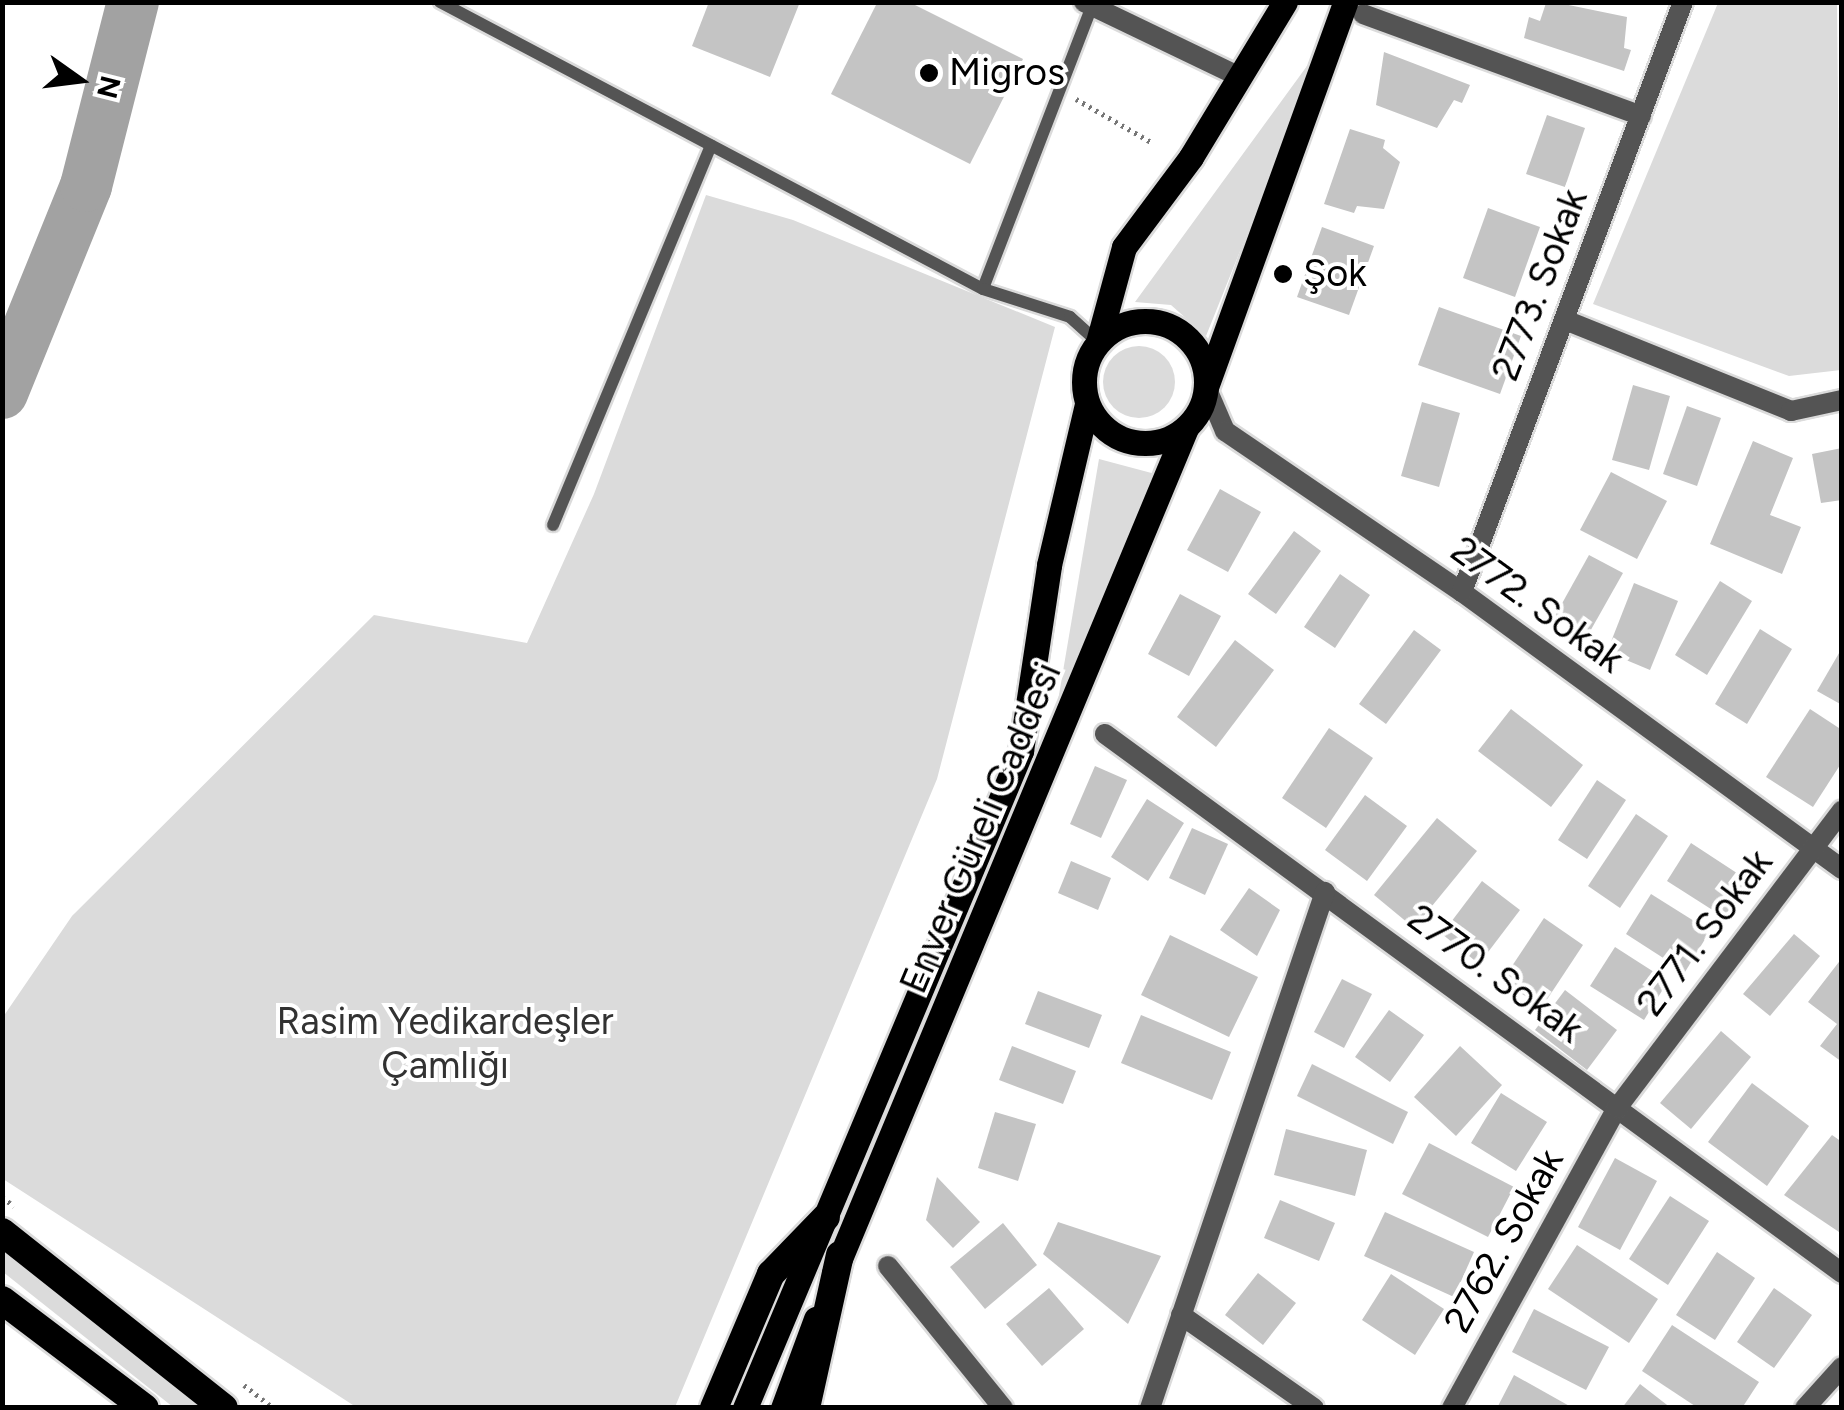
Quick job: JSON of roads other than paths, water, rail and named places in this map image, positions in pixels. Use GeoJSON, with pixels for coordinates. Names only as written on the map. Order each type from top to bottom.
{"type":"FeatureCollection","features":[{"type":"Feature","properties":{"kind":"highway"},"geometry":{"type":"LineString","coordinates":[[714,1408],[771,1274],[826,1218]]}},
{"type":"Feature","properties":{"kind":"highway"},"geometry":{"type":"LineString","coordinates":[[2,1232],[224,1408]]}},
{"type":"Feature","properties":{"kind":"highway"},"geometry":{"type":"LineString","coordinates":[[806,1408],[840,1256]]}},
{"type":"Feature","properties":{"kind":"highway"},"geometry":{"type":"LineString","coordinates":[[2,1300],[144,1408]]}},
{"type":"Feature","properties":{"kind":"main road"},"geometry":{"type":"LineString","coordinates":[[1285,2],[1240,77],[1124,247],[1098,342],[1084,372],[1087,404],[1097,422],[1130,442],[1150,444],[1186,428],[1206,387],[1354,8]]}},
{"type":"Feature","properties":{"kind":"main road"},"geometry":{"type":"LineString","coordinates":[[1098,342],[1130,322],[1168,325],[1198,350],[1206,387]]}},
{"type":"Feature","properties":{"kind":"main road","name":"Enver Güreli Caddesi"},"geometry":{"type":"LineString","coordinates":[[745,1408],[1021,751],[1048,565],[1087,404]]}},
{"type":"Feature","properties":{"kind":"main road","name":"Enver Güreli Caddesi"},"geometry":{"type":"LineString","coordinates":[[783,1408],[840,1256],[1186,428]]}},
{"type":"Feature","properties":{"kind":"street","name":"2773. Sokak"},"geometry":{"type":"LineString","coordinates":[[1462,592],[1683,2]]}},
{"type":"Feature","properties":{"kind":"street"},"geometry":{"type":"LineString","coordinates":[[1090,4],[1240,77]]}},
{"type":"Feature","properties":{"kind":"street"},"geometry":{"type":"LineString","coordinates":[[1354,8],[1641,116]]}},
{"type":"Feature","properties":{"kind":"street"},"geometry":{"type":"LineString","coordinates":[[1565,320],[1791,410],[1842,400]]}},
{"type":"Feature","properties":{"kind":"street"},"geometry":{"type":"LineString","coordinates":[[1186,428],[1225,432],[1206,387]]}},
{"type":"Feature","properties":{"kind":"street","name":"2772. Sokak"},"geometry":{"type":"LineString","coordinates":[[1225,432],[1462,592],[1842,870]]}},
{"type":"Feature","properties":{"kind":"street","name":"2770. Sokak"},"geometry":{"type":"LineString","coordinates":[[1105,734],[1842,1273]]}},
{"type":"Feature","properties":{"kind":"street","name":"2771. Sokak"},"geometry":{"type":"LineString","coordinates":[[1617,1108],[1842,812]]}},
{"type":"Feature","properties":{"kind":"street"},"geometry":{"type":"LineString","coordinates":[[1150,1408],[1325,892]]}},
{"type":"Feature","properties":{"kind":"street","name":"2762. Sokak"},"geometry":{"type":"LineString","coordinates":[[1452,1408],[1617,1108]]}},
{"type":"Feature","properties":{"kind":"street"},"geometry":{"type":"LineString","coordinates":[[888,1266],[1003,1408]]}},
{"type":"Feature","properties":{"kind":"street"},"geometry":{"type":"LineString","coordinates":[[1182,1315],[1314,1408]]}},
{"type":"Feature","properties":{"kind":"street"},"geometry":{"type":"LineString","coordinates":[[1805,1408],[1842,1367]]}},
{"type":"Feature","properties":{"kind":"lane"},"geometry":{"type":"LineString","coordinates":[[440,2],[983,289],[1070,317],[1098,342]]}},
{"type":"Feature","properties":{"kind":"lane"},"geometry":{"type":"LineString","coordinates":[[983,289],[1061,90],[1090,4]]}},
{"type":"Feature","properties":{"kind":"lane"},"geometry":{"type":"LineString","coordinates":[[553,525],[711,146]]}},
{"type":"Feature","properties":{"kind":"waterway"},"geometry":{"type":"LineString","coordinates":[[2,393],[86,186],[133,2]]}},
{"type":"Feature","properties":{"kind":"place","name":"Migros"},"geometry":{"type":"Point","coordinates":[929,73]}},
{"type":"Feature","properties":{"kind":"place","name":"Şok"},"geometry":{"type":"Point","coordinates":[1283,274]}},
{"type":"Feature","properties":{"kind":"park label","name":"Rasim Yedikardeşler Çamlığı"},"geometry":{"type":"Point","coordinates":[445,1044]}}]}
